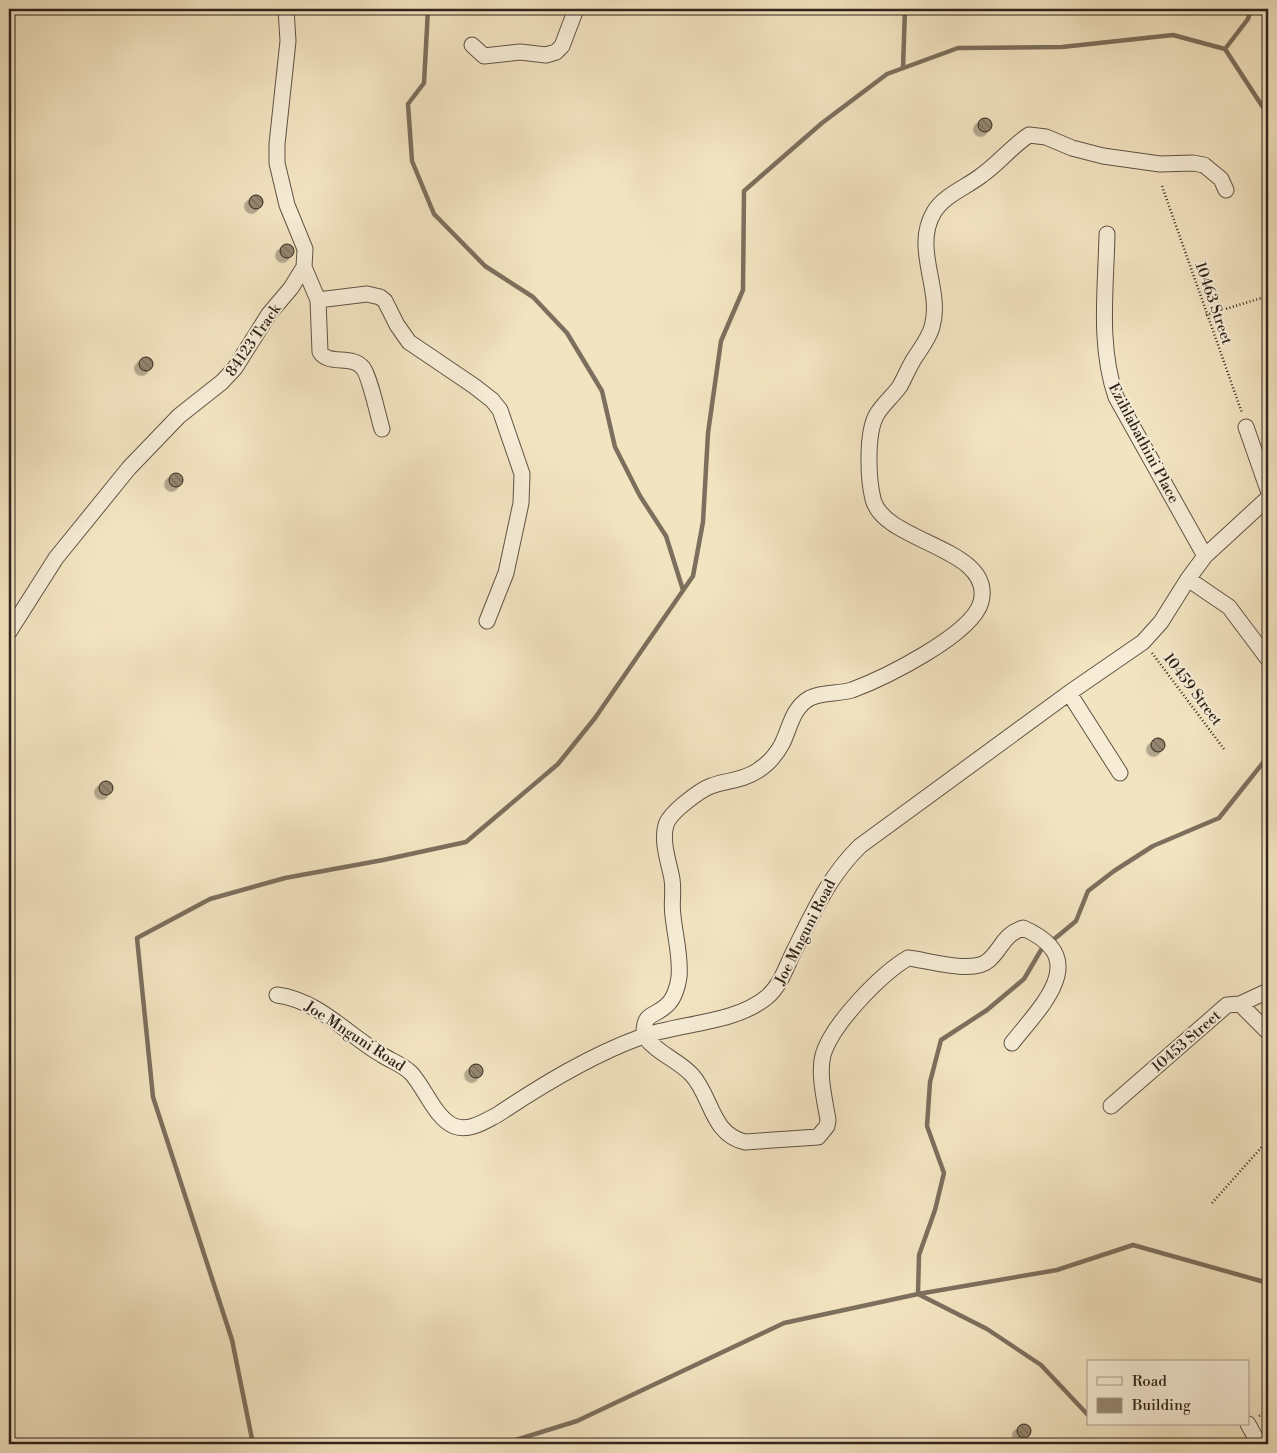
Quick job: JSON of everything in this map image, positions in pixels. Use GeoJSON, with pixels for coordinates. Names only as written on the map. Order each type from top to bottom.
{"type":"FeatureCollection","features":[{"type":"Feature","properties":{"kind":"street"},"geometry":{"type":"LineString","coordinates":[[286,9],[288,41],[277,144],[277,164],[287,205],[305,249],[304,267],[318,300],[320,352],[327,358],[352,361],[364,369],[382,429]]}},
{"type":"Feature","properties":{"kind":"street"},"geometry":{"type":"LineString","coordinates":[[472,45],[484,56],[520,52],[546,54],[556,52],[562,46],[576,9]]}},
{"type":"Feature","properties":{"kind":"street"},"geometry":{"type":"LineString","coordinates":[[1012,1043],[1048,997],[1060,965],[1054,948],[1040,935],[1023,928],[1012,932],[989,960],[974,965],[952,966],[908,958],[890,969],[852,1009],[823,1056],[822,1068],[828,1126],[818,1137],[745,1142],[735,1140],[717,1124],[698,1082],[679,1064],[654,1049],[644,1036],[645,1023],[648,1016],[668,1005],[678,982],[680,968],[672,913],[673,885],[665,839],[665,828],[670,816],[705,788],[742,780],[759,771],[770,761],[782,744],[789,722],[810,698],[849,691],[890,675],[968,624],[980,604],[982,590],[978,576],[945,551],[890,523],[882,516],[874,503],[871,488],[870,439],[876,415],[899,387],[933,324],[933,297],[925,240],[934,212],[940,204],[982,176],[1029,135],[1046,137],[1072,148],[1103,156],[1160,164],[1204,165],[1221,179],[1226,190]]}},
{"type":"Feature","properties":{"kind":"street","name":"Ezihlabathini Place"},"geometry":{"type":"LineString","coordinates":[[1107,234],[1105,347],[1111,382],[1116,396],[1205,556]]}},
{"type":"Feature","properties":{"kind":"street","name":"84123 Track"},"geometry":{"type":"LineString","coordinates":[[9,632],[56,558],[129,468],[173,421],[222,382],[235,368],[269,314],[291,288],[304,267]]}},
{"type":"Feature","properties":{"kind":"street"},"geometry":{"type":"LineString","coordinates":[[318,300],[367,294],[380,297],[385,301],[397,325],[409,342],[474,386],[492,400],[500,410],[522,474],[521,503],[506,573],[487,621]]}},
{"type":"Feature","properties":{"kind":"street"},"geometry":{"type":"LineString","coordinates":[[1246,426],[1268,490]]}},
{"type":"Feature","properties":{"kind":"street","name":"Joe Mnguni Road"},"geometry":{"type":"LineString","coordinates":[[277,995],[292,997],[310,1005],[383,1056],[401,1064],[423,1087],[444,1118],[454,1126],[463,1127],[476,1126],[592,1059],[644,1036],[731,1014],[766,998],[780,981],[829,881],[849,856],[1069,693],[1144,642],[1161,622],[1205,556],[1268,498]]}},
{"type":"Feature","properties":{"kind":"street"},"geometry":{"type":"LineString","coordinates":[[1188,579],[1229,607],[1268,659]]}},
{"type":"Feature","properties":{"kind":"street"},"geometry":{"type":"LineString","coordinates":[[1069,693],[1120,773]]}},
{"type":"Feature","properties":{"kind":"street","name":"10453 Street"},"geometry":{"type":"LineString","coordinates":[[1111,1106],[1227,1005],[1240,1004],[1268,991]]}},
{"type":"Feature","properties":{"kind":"street"},"geometry":{"type":"LineString","coordinates":[[1240,1004],[1268,1032]]}},
{"type":"Feature","properties":{"kind":"street"},"geometry":{"type":"LineString","coordinates":[[1249,1426],[1259,1444]]}},
{"type":"Feature","properties":{"kind":"path","name":"10463 Street"},"geometry":{"type":"LineString","coordinates":[[1162,186],[1246,426]]}},
{"type":"Feature","properties":{"kind":"path"},"geometry":{"type":"LineString","coordinates":[[1206,315],[1268,296]]}},
{"type":"Feature","properties":{"kind":"path","name":"10459 Street"},"geometry":{"type":"LineString","coordinates":[[1144,642],[1224,749]]}},
{"type":"Feature","properties":{"kind":"path"},"geometry":{"type":"LineString","coordinates":[[1212,1203],[1268,1140]]}},
{"type":"Feature","properties":{"kind":"building"},"geometry":{"type":"Polygon","coordinates":[[[985,118],[990,120],[992,125],[990,130],[985,132],[980,130],[978,125],[980,120],[985,118]]]}},
{"type":"Feature","properties":{"kind":"building"},"geometry":{"type":"Polygon","coordinates":[[[256,195],[261,197],[263,202],[261,207],[256,209],[251,207],[249,202],[251,197],[256,195]]]}},
{"type":"Feature","properties":{"kind":"building"},"geometry":{"type":"Polygon","coordinates":[[[287,244],[292,246],[294,251],[292,256],[287,258],[282,256],[280,251],[282,246],[287,244]]]}},
{"type":"Feature","properties":{"kind":"building"},"geometry":{"type":"Polygon","coordinates":[[[146,357],[151,359],[153,364],[151,369],[146,371],[141,369],[139,364],[141,359],[146,357]]]}},
{"type":"Feature","properties":{"kind":"building"},"geometry":{"type":"Polygon","coordinates":[[[176,473],[181,475],[183,480],[181,485],[176,487],[171,485],[169,480],[171,475],[176,473]]]}},
{"type":"Feature","properties":{"kind":"building"},"geometry":{"type":"Polygon","coordinates":[[[1158,738],[1163,740],[1165,745],[1163,750],[1158,752],[1153,750],[1151,745],[1153,740],[1158,738]]]}},
{"type":"Feature","properties":{"kind":"building"},"geometry":{"type":"Polygon","coordinates":[[[106,781],[111,783],[113,788],[111,793],[106,795],[101,793],[99,788],[101,783],[106,781]]]}},
{"type":"Feature","properties":{"kind":"building"},"geometry":{"type":"Polygon","coordinates":[[[476,1064],[481,1066],[483,1071],[481,1076],[476,1078],[471,1076],[469,1071],[471,1066],[476,1064]]]}},
{"type":"Feature","properties":{"kind":"building"},"geometry":{"type":"Polygon","coordinates":[[[1024,1424],[1029,1426],[1031,1431],[1029,1436],[1024,1438],[1019,1436],[1017,1431],[1019,1426],[1024,1424]]]}},
{"type":"Feature","properties":{"kind":"waterway"},"geometry":{"type":"LineString","coordinates":[[428,9],[424,83],[408,104],[412,161],[434,214],[485,266],[533,297],[567,333],[602,391],[615,447],[640,496],[666,536],[683,590]]}},
{"type":"Feature","properties":{"kind":"waterway"},"geometry":{"type":"LineString","coordinates":[[903,68],[905,9]]}},
{"type":"Feature","properties":{"kind":"waterway"},"geometry":{"type":"LineString","coordinates":[[1225,49],[1248,19],[1251,9]]}},
{"type":"Feature","properties":{"kind":"waterway"},"geometry":{"type":"LineString","coordinates":[[253,1444],[232,1340],[153,1097],[137,938],[210,899],[285,878],[466,842],[558,764],[595,718],[693,576],[703,522],[708,433],[721,341],[743,290],[744,191],[822,123],[887,74],[958,48],[1062,47],[1173,35],[1225,49],[1268,115]]}},
{"type":"Feature","properties":{"kind":"waterway"},"geometry":{"type":"LineString","coordinates":[[1087,1414],[1041,1365],[987,1329],[918,1294],[919,1255],[935,1210],[944,1173],[927,1126],[930,1082],[941,1040],[987,1010],[1024,979],[1041,950],[1076,921],[1088,891],[1114,871],[1153,846],[1219,818],[1266,759]]}},
{"type":"Feature","properties":{"kind":"waterway"},"geometry":{"type":"LineString","coordinates":[[503,1444],[577,1421],[784,1323],[918,1294],[1057,1270],[1133,1245],[1268,1283]]}}]}
